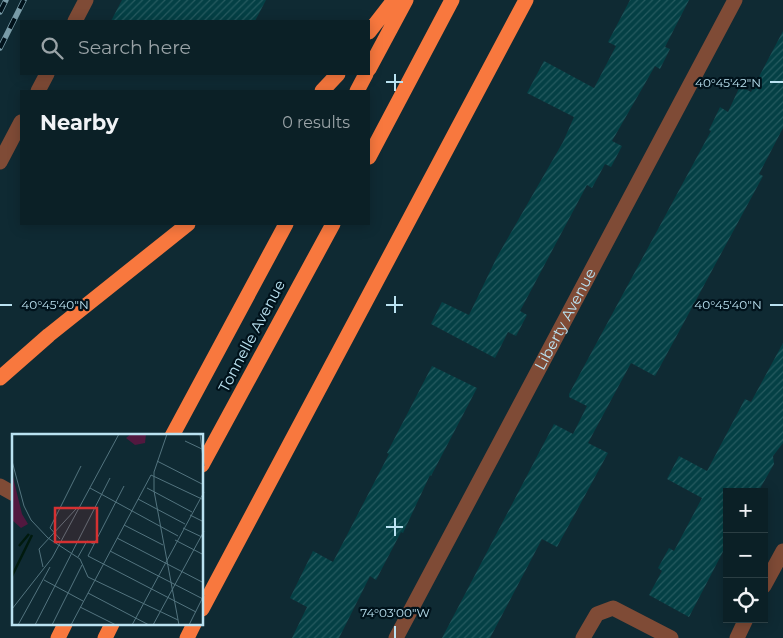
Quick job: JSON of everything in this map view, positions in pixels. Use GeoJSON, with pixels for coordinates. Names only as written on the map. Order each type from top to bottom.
{"type":"FeatureCollection","features":[{"type":"Feature","properties":{"kind":"highway"},"geometry":{"type":"LineString","coordinates":[[370,31],[394,0]]}},
{"type":"Feature","properties":{"kind":"highway"},"geometry":{"type":"LineString","coordinates":[[370,67],[406,0]]}},
{"type":"Feature","properties":{"kind":"highway"},"geometry":{"type":"LineString","coordinates":[[370,155],[452,0]]}},
{"type":"Feature","properties":{"kind":"highway"},"geometry":{"type":"LineString","coordinates":[[204,605],[526,0]]}},
{"type":"Feature","properties":{"kind":"highway"},"geometry":{"type":"LineString","coordinates":[[323,90],[337,75]]}},
{"type":"Feature","properties":{"kind":"highway"},"geometry":{"type":"LineString","coordinates":[[358,90],[365,75]]}},
{"type":"Feature","properties":{"kind":"highway"},"geometry":{"type":"LineString","coordinates":[[0,378],[49,335],[187,225]]}},
{"type":"Feature","properties":{"kind":"highway","name":"Tonnelle Avenue"},"geometry":{"type":"LineString","coordinates":[[173,434],[285,225]]}},
{"type":"Feature","properties":{"kind":"highway","name":"Tonnelle Avenue"},"geometry":{"type":"LineString","coordinates":[[204,461],[332,225]]}},
{"type":"Feature","properties":{"kind":"highway"},"geometry":{"type":"LineString","coordinates":[[58,638],[65,626]]}},
{"type":"Feature","properties":{"kind":"highway"},"geometry":{"type":"LineString","coordinates":[[105,638],[111,626]]}},
{"type":"Feature","properties":{"kind":"highway"},"geometry":{"type":"LineString","coordinates":[[187,638],[193,626]]}},
{"type":"Feature","properties":{"kind":"street"},"geometry":{"type":"LineString","coordinates":[[76,20],[86,0]]}},
{"type":"Feature","properties":{"kind":"street","name":"Liberty Avenue"},"geometry":{"type":"LineString","coordinates":[[396,638],[735,0]]}},
{"type":"Feature","properties":{"kind":"street"},"geometry":{"type":"LineString","coordinates":[[39,90],[46,75]]}},
{"type":"Feature","properties":{"kind":"street"},"geometry":{"type":"LineString","coordinates":[[0,162],[20,124]]}},
{"type":"Feature","properties":{"kind":"street"},"geometry":{"type":"LineString","coordinates":[[0,486],[12,493]]}},
{"type":"Feature","properties":{"kind":"street"},"geometry":{"type":"LineString","coordinates":[[768,579],[783,551]]}},
{"type":"Feature","properties":{"kind":"street"},"geometry":{"type":"LineString","coordinates":[[583,638],[597,614],[613,608],[667,636]]}},
{"type":"Feature","properties":{"kind":"street"},"geometry":{"type":"LineString","coordinates":[[737,638],[744,623]]}},
{"type":"Feature","properties":{"kind":"building"},"geometry":{"type":"Polygon","coordinates":[[[122,0],[266,0],[256,20],[112,20],[122,0]]]}},
{"type":"Feature","properties":{"kind":"building"},"geometry":{"type":"Polygon","coordinates":[[[630,0],[689,0],[665,47],[670,49],[660,69],[655,66],[612,141],[622,146],[611,167],[605,164],[592,188],[587,185],[520,311],[527,315],[516,336],[508,332],[495,358],[431,324],[442,302],[469,315],[497,257],[563,142],[574,117],[527,93],[544,61],[594,88],[616,46],[608,42],[630,0]]]}},
{"type":"Feature","properties":{"kind":"building"},"geometry":{"type":"Polygon","coordinates":[[[783,31],[783,128],[759,174],[763,176],[655,376],[631,363],[588,443],[608,453],[557,547],[542,539],[490,638],[442,638],[554,424],[573,434],[587,406],[569,397],[569,394],[711,131],[709,130],[720,107],[728,112],[740,86],[751,92],[783,31]]]}},
{"type":"Feature","properties":{"kind":"building"},"geometry":{"type":"Polygon","coordinates":[[[783,343],[783,443],[773,456],[774,464],[760,488],[723,488],[723,552],[689,617],[649,595],[662,571],[658,568],[669,548],[674,551],[702,498],[667,479],[679,456],[707,471],[745,399],[751,402],[783,343]]]}},
{"type":"Feature","properties":{"kind":"building"},"geometry":{"type":"Polygon","coordinates":[[[432,366],[477,388],[430,475],[403,533],[401,532],[376,580],[370,576],[339,638],[292,638],[307,607],[290,598],[313,551],[333,562],[432,366]]]}},
{"type":"Feature","properties":{"kind":"railway"},"geometry":{"type":"LineString","coordinates":[[0,12],[6,0]]}},
{"type":"Feature","properties":{"kind":"railway"},"geometry":{"type":"LineString","coordinates":[[0,48],[24,0]]}}]}
